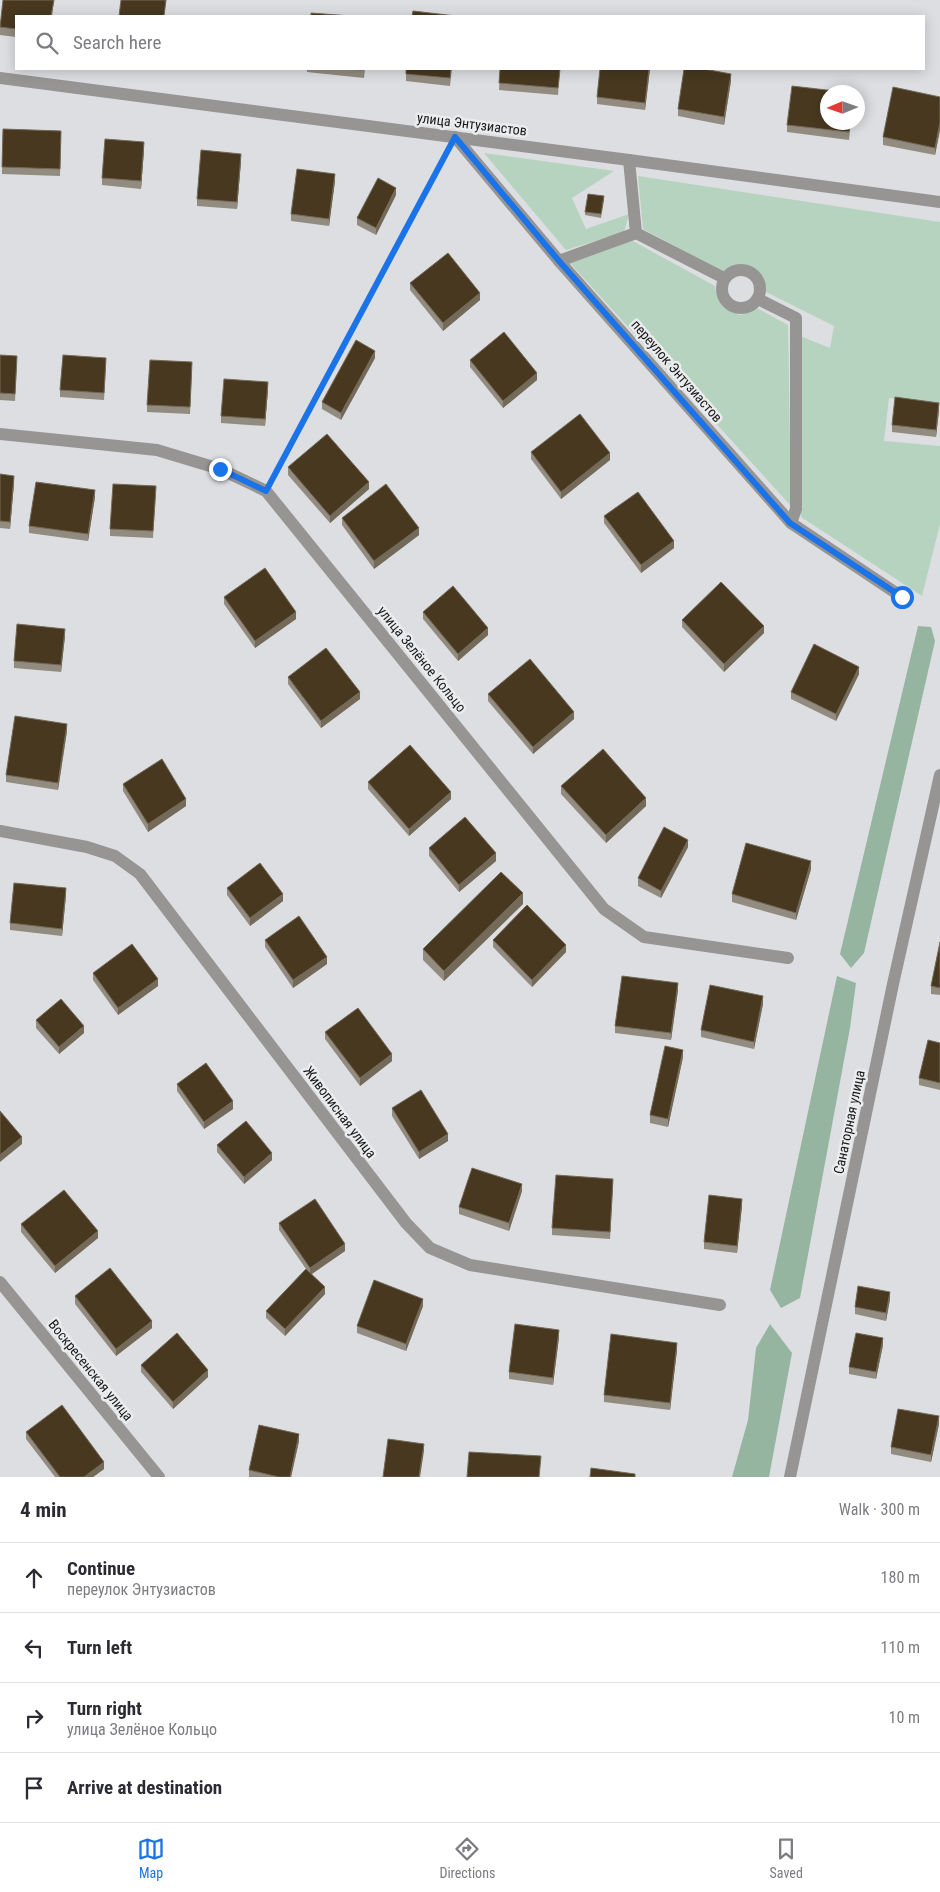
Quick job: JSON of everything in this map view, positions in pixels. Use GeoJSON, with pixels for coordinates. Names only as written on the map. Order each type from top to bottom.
{"type":"FeatureCollection","features":[{"type":"Feature","properties":{"kind":"street","name":"улица Энтузиастов"},"geometry":{"type":"LineString","coordinates":[[0,78],[940,202]]}},
{"type":"Feature","properties":{"kind":"street","name":"переулок Энтузиастов"},"geometry":{"type":"LineString","coordinates":[[455,137],[559,261],[790,523],[902,597]]}},
{"type":"Feature","properties":{"kind":"street"},"geometry":{"type":"LineString","coordinates":[[629,160],[636,232]]}},
{"type":"Feature","properties":{"kind":"street"},"geometry":{"type":"LineString","coordinates":[[559,261],[636,232],[724,278]]}},
{"type":"Feature","properties":{"kind":"street"},"geometry":{"type":"LineString","coordinates":[[733,270],[745,270],[756,276],[760,287],[758,299],[745,308],[740,309],[730,306],[723,298],[721,288],[724,278],[733,270]]}},
{"type":"Feature","properties":{"kind":"street"},"geometry":{"type":"LineString","coordinates":[[758,299],[796,318],[796,508],[790,523]]}},
{"type":"Feature","properties":{"kind":"street","name":"улица Зелёное Кольцо"},"geometry":{"type":"LineString","coordinates":[[0,434],[157,450],[220,469],[266,491],[604,909],[644,937],[788,958]]}},
{"type":"Feature","properties":{"kind":"street","name":"Санаторная улица"},"geometry":{"type":"LineString","coordinates":[[790,1477],[893,984],[940,775]]}},
{"type":"Feature","properties":{"kind":"street","name":"Живописная улица"},"geometry":{"type":"LineString","coordinates":[[0,831],[87,846],[115,856],[140,874],[400,1215],[430,1248],[470,1265],[720,1305]]}},
{"type":"Feature","properties":{"kind":"street","name":"Воскресенская улица"},"geometry":{"type":"LineString","coordinates":[[0,1282],[159,1477]]}},
{"type":"Feature","properties":{"kind":"path"},"geometry":{"type":"LineString","coordinates":[[266,491],[455,137]]}},
{"type":"Feature","properties":{"kind":"green space"},"geometry":{"type":"Polygon","coordinates":[[[484,153],[614,171],[572,198],[586,229],[629,214],[624,232],[566,250],[484,153]]]}},
{"type":"Feature","properties":{"kind":"green space"},"geometry":{"type":"Polygon","coordinates":[[[638,176],[940,222],[940,403],[889,398],[884,441],[940,446],[940,524],[922,596],[801,517],[800,336],[830,348],[834,326],[764,291],[760,276],[751,268],[737,266],[722,271],[643,229],[638,176]]]}},
{"type":"Feature","properties":{"kind":"green space"},"geometry":{"type":"Polygon","coordinates":[[[631,240],[715,286],[720,302],[730,311],[741,315],[757,308],[788,325],[791,506],[570,263],[631,240]]]}},
{"type":"Feature","properties":{"kind":"green space"},"geometry":{"type":"Polygon","coordinates":[[[918,626],[931,627],[935,641],[864,953],[851,968],[840,954],[918,626]]]}},
{"type":"Feature","properties":{"kind":"green space"},"geometry":{"type":"Polygon","coordinates":[[[837,976],[856,983],[850,1028],[800,1298],[781,1308],[770,1290],[837,976]]]}},
{"type":"Feature","properties":{"kind":"green space"},"geometry":{"type":"Polygon","coordinates":[[[770,1324],[792,1353],[769,1477],[732,1477],[748,1420],[756,1348],[770,1324]]]}},
{"type":"Feature","properties":{"kind":"building"},"geometry":{"type":"Polygon","coordinates":[[[3,0],[54,0],[51,15],[15,15],[15,29],[0,27],[3,0]]]}},
{"type":"Feature","properties":{"kind":"building"},"geometry":{"type":"Polygon","coordinates":[[[121,0],[166,0],[164,15],[119,15],[121,0]]]}},
{"type":"Feature","properties":{"kind":"building"},"geometry":{"type":"Polygon","coordinates":[[[413,11],[447,15],[412,15],[413,11]]]}},
{"type":"Feature","properties":{"kind":"building"},"geometry":{"type":"Polygon","coordinates":[[[311,13],[338,15],[311,15],[311,13]]]}},
{"type":"Feature","properties":{"kind":"building"},"geometry":{"type":"Polygon","coordinates":[[[406,70],[451,70],[450,78],[406,74],[406,70]]]}},
{"type":"Feature","properties":{"kind":"building"},"geometry":{"type":"Polygon","coordinates":[[[500,70],[560,70],[558,88],[499,83],[500,70]]]}},
{"type":"Feature","properties":{"kind":"building"},"geometry":{"type":"Polygon","coordinates":[[[600,70],[649,70],[645,103],[597,97],[600,70]]]}},
{"type":"Feature","properties":{"kind":"building"},"geometry":{"type":"Polygon","coordinates":[[[684,70],[709,70],[731,74],[724,117],[678,109],[684,70]]]}},
{"type":"Feature","properties":{"kind":"building"},"geometry":{"type":"Polygon","coordinates":[[[792,86],[820,89],[820,129],[787,125],[792,86]]]}},
{"type":"Feature","properties":{"kind":"building"},"geometry":{"type":"Polygon","coordinates":[[[893,87],[940,97],[940,122],[935,148],[883,137],[893,87]]]}},
{"type":"Feature","properties":{"kind":"building"},"geometry":{"type":"Polygon","coordinates":[[[3,129],[61,131],[60,169],[2,167],[3,129]]]}},
{"type":"Feature","properties":{"kind":"building"},"geometry":{"type":"Polygon","coordinates":[[[831,130],[849,130],[849,132],[831,130]]]}},
{"type":"Feature","properties":{"kind":"building"},"geometry":{"type":"Polygon","coordinates":[[[105,139],[144,142],[141,181],[102,178],[105,139]]]}},
{"type":"Feature","properties":{"kind":"building"},"geometry":{"type":"Polygon","coordinates":[[[201,150],[241,154],[237,202],[197,199],[201,150]]]}},
{"type":"Feature","properties":{"kind":"building"},"geometry":{"type":"Polygon","coordinates":[[[297,169],[335,174],[329,219],[291,214],[297,169]]]}},
{"type":"Feature","properties":{"kind":"building"},"geometry":{"type":"Polygon","coordinates":[[[378,178],[396,188],[376,228],[357,218],[378,178]]]}},
{"type":"Feature","properties":{"kind":"building"},"geometry":{"type":"Polygon","coordinates":[[[588,194],[604,196],[601,214],[585,212],[588,194]]]}},
{"type":"Feature","properties":{"kind":"building"},"geometry":{"type":"Polygon","coordinates":[[[448,253],[480,293],[443,323],[410,283],[448,253]]]}},
{"type":"Feature","properties":{"kind":"building"},"geometry":{"type":"Polygon","coordinates":[[[504,332],[537,373],[503,401],[470,360],[504,332]]]}},
{"type":"Feature","properties":{"kind":"building"},"geometry":{"type":"Polygon","coordinates":[[[356,340],[375,351],[341,413],[322,402],[356,340]]]}},
{"type":"Feature","properties":{"kind":"building"},"geometry":{"type":"Polygon","coordinates":[[[0,355],[17,356],[15,394],[0,393],[0,355]]]}},
{"type":"Feature","properties":{"kind":"building"},"geometry":{"type":"Polygon","coordinates":[[[63,355],[106,358],[104,393],[60,390],[63,355]]]}},
{"type":"Feature","properties":{"kind":"building"},"geometry":{"type":"Polygon","coordinates":[[[150,360],[192,362],[190,407],[147,405],[150,360]]]}},
{"type":"Feature","properties":{"kind":"building"},"geometry":{"type":"Polygon","coordinates":[[[224,379],[268,382],[265,419],[221,416],[224,379]]]}},
{"type":"Feature","properties":{"kind":"building"},"geometry":{"type":"Polygon","coordinates":[[[895,397],[939,403],[936,430],[892,425],[895,397]]]}},
{"type":"Feature","properties":{"kind":"building"},"geometry":{"type":"Polygon","coordinates":[[[580,414],[610,453],[561,492],[531,452],[580,414]]]}},
{"type":"Feature","properties":{"kind":"building"},"geometry":{"type":"Polygon","coordinates":[[[327,434],[369,482],[330,516],[288,467],[327,434]]]}},
{"type":"Feature","properties":{"kind":"building"},"geometry":{"type":"Polygon","coordinates":[[[0,474],[14,476],[10,522],[0,521],[0,474]]]}},
{"type":"Feature","properties":{"kind":"building"},"geometry":{"type":"Polygon","coordinates":[[[36,482],[95,490],[88,534],[29,526],[36,482]]]}},
{"type":"Feature","properties":{"kind":"building"},"geometry":{"type":"Polygon","coordinates":[[[113,484],[156,486],[153,531],[110,529],[113,484]]]}},
{"type":"Feature","properties":{"kind":"building"},"geometry":{"type":"Polygon","coordinates":[[[386,484],[419,528],[374,561],[342,518],[386,484]]]}},
{"type":"Feature","properties":{"kind":"building"},"geometry":{"type":"Polygon","coordinates":[[[638,492],[674,541],[641,565],[604,516],[638,492]]]}},
{"type":"Feature","properties":{"kind":"building"},"geometry":{"type":"Polygon","coordinates":[[[265,568],[296,612],[255,641],[224,597],[265,568]]]}},
{"type":"Feature","properties":{"kind":"building"},"geometry":{"type":"Polygon","coordinates":[[[721,582],[764,626],[724,664],[682,620],[721,582]]]}},
{"type":"Feature","properties":{"kind":"building"},"geometry":{"type":"Polygon","coordinates":[[[453,586],[488,628],[458,654],[423,612],[453,586]]]}},
{"type":"Feature","properties":{"kind":"building"},"geometry":{"type":"Polygon","coordinates":[[[17,624],[65,629],[61,665],[14,661],[17,624]]]}},
{"type":"Feature","properties":{"kind":"building"},"geometry":{"type":"Polygon","coordinates":[[[814,644],[859,667],[836,714],[791,692],[814,644]]]}},
{"type":"Feature","properties":{"kind":"building"},"geometry":{"type":"Polygon","coordinates":[[[326,648],[360,692],[321,721],[288,677],[326,648]]]}},
{"type":"Feature","properties":{"kind":"building"},"geometry":{"type":"Polygon","coordinates":[[[530,659],[574,712],[533,747],[488,694],[530,659]]]}},
{"type":"Feature","properties":{"kind":"building"},"geometry":{"type":"Polygon","coordinates":[[[15,716],[67,724],[58,783],[6,775],[15,716]]]}},
{"type":"Feature","properties":{"kind":"building"},"geometry":{"type":"Polygon","coordinates":[[[410,745],[451,792],[409,829],[368,782],[410,745]]]}},
{"type":"Feature","properties":{"kind":"building"},"geometry":{"type":"Polygon","coordinates":[[[603,749],[646,798],[606,835],[561,786],[603,749]]]}},
{"type":"Feature","properties":{"kind":"building"},"geometry":{"type":"Polygon","coordinates":[[[162,759],[186,799],[148,824],[123,784],[162,759]]]}},
{"type":"Feature","properties":{"kind":"building"},"geometry":{"type":"Polygon","coordinates":[[[465,817],[496,853],[459,885],[429,848],[465,817]]]}},
{"type":"Feature","properties":{"kind":"building"},"geometry":{"type":"Polygon","coordinates":[[[664,827],[688,840],[661,891],[638,878],[664,827]]]}},
{"type":"Feature","properties":{"kind":"building"},"geometry":{"type":"Polygon","coordinates":[[[746,843],[811,861],[796,913],[732,894],[746,843]]]}},
{"type":"Feature","properties":{"kind":"building"},"geometry":{"type":"Polygon","coordinates":[[[260,863],[283,894],[250,918],[227,888],[260,863]]]}},
{"type":"Feature","properties":{"kind":"building"},"geometry":{"type":"Polygon","coordinates":[[[501,872],[523,893],[444,971],[423,949],[501,872]]]}},
{"type":"Feature","properties":{"kind":"building"},"geometry":{"type":"Polygon","coordinates":[[[14,883],[66,888],[62,929],[10,923],[14,883]]]}},
{"type":"Feature","properties":{"kind":"building"},"geometry":{"type":"Polygon","coordinates":[[[527,905],[566,945],[532,980],[493,940],[527,905]]]}},
{"type":"Feature","properties":{"kind":"building"},"geometry":{"type":"Polygon","coordinates":[[[299,916],[327,957],[293,980],[265,940],[299,916]]]}},
{"type":"Feature","properties":{"kind":"building"},"geometry":{"type":"Polygon","coordinates":[[[940,942],[940,988],[931,986],[940,942]]]}},
{"type":"Feature","properties":{"kind":"building"},"geometry":{"type":"Polygon","coordinates":[[[132,944],[158,979],[118,1008],[93,973],[132,944]]]}},
{"type":"Feature","properties":{"kind":"building"},"geometry":{"type":"Polygon","coordinates":[[[622,976],[678,983],[671,1033],[615,1026],[622,976]]]}},
{"type":"Feature","properties":{"kind":"building"},"geometry":{"type":"Polygon","coordinates":[[[710,985],[763,996],[754,1042],[701,1030],[710,985]]]}},
{"type":"Feature","properties":{"kind":"building"},"geometry":{"type":"Polygon","coordinates":[[[61,999],[84,1026],[59,1047],[36,1020],[61,999]]]}},
{"type":"Feature","properties":{"kind":"building"},"geometry":{"type":"Polygon","coordinates":[[[358,1008],[392,1054],[360,1078],[325,1032],[358,1008]]]}},
{"type":"Feature","properties":{"kind":"building"},"geometry":{"type":"Polygon","coordinates":[[[928,1040],[940,1043],[940,1083],[919,1078],[928,1040]]]}},
{"type":"Feature","properties":{"kind":"building"},"geometry":{"type":"Polygon","coordinates":[[[665,1046],[683,1050],[668,1119],[650,1115],[665,1046]]]}},
{"type":"Feature","properties":{"kind":"building"},"geometry":{"type":"Polygon","coordinates":[[[206,1063],[233,1101],[204,1122],[177,1084],[206,1063]]]}},
{"type":"Feature","properties":{"kind":"building"},"geometry":{"type":"Polygon","coordinates":[[[421,1090],[448,1134],[419,1152],[392,1108],[421,1090]]]}},
{"type":"Feature","properties":{"kind":"building"},"geometry":{"type":"Polygon","coordinates":[[[0,1111],[22,1137],[0,1155],[0,1111]]]}},
{"type":"Feature","properties":{"kind":"building"},"geometry":{"type":"Polygon","coordinates":[[[246,1121],[272,1153],[244,1177],[217,1145],[246,1121]]]}},
{"type":"Feature","properties":{"kind":"building"},"geometry":{"type":"Polygon","coordinates":[[[472,1168],[522,1184],[509,1223],[459,1207],[472,1168]]]}},
{"type":"Feature","properties":{"kind":"building"},"geometry":{"type":"Polygon","coordinates":[[[556,1175],[613,1179],[610,1232],[552,1228],[556,1175]]]}},
{"type":"Feature","properties":{"kind":"building"},"geometry":{"type":"Polygon","coordinates":[[[64,1190],[98,1231],[55,1266],[21,1224],[64,1190]]]}},
{"type":"Feature","properties":{"kind":"building"},"geometry":{"type":"Polygon","coordinates":[[[709,1195],[742,1199],[737,1246],[704,1242],[709,1195]]]}},
{"type":"Feature","properties":{"kind":"building"},"geometry":{"type":"Polygon","coordinates":[[[315,1199],[345,1244],[310,1268],[279,1223],[315,1199]]]}},
{"type":"Feature","properties":{"kind":"building"},"geometry":{"type":"Polygon","coordinates":[[[110,1268],[152,1321],[116,1349],[75,1296],[110,1268]]]}},
{"type":"Feature","properties":{"kind":"building"},"geometry":{"type":"Polygon","coordinates":[[[306,1269],[325,1287],[285,1329],[266,1311],[306,1269]]]}},
{"type":"Feature","properties":{"kind":"building"},"geometry":{"type":"Polygon","coordinates":[[[374,1280],[423,1299],[406,1344],[357,1326],[374,1280]]]}},
{"type":"Feature","properties":{"kind":"building"},"geometry":{"type":"Polygon","coordinates":[[[858,1286],[890,1292],[886,1313],[855,1307],[858,1286]]]}},
{"type":"Feature","properties":{"kind":"building"},"geometry":{"type":"Polygon","coordinates":[[[515,1324],[559,1330],[553,1378],[509,1372],[515,1324]]]}},
{"type":"Feature","properties":{"kind":"building"},"geometry":{"type":"Polygon","coordinates":[[[177,1333],[208,1370],[173,1402],[141,1365],[177,1333]]]}},
{"type":"Feature","properties":{"kind":"building"},"geometry":{"type":"Polygon","coordinates":[[[856,1333],[883,1338],[876,1372],[849,1367],[856,1333]]]}},
{"type":"Feature","properties":{"kind":"building"},"geometry":{"type":"Polygon","coordinates":[[[611,1334],[677,1343],[670,1403],[604,1395],[611,1334]]]}},
{"type":"Feature","properties":{"kind":"building"},"geometry":{"type":"Polygon","coordinates":[[[62,1405],[104,1462],[84,1477],[60,1477],[26,1432],[62,1405]]]}},
{"type":"Feature","properties":{"kind":"building"},"geometry":{"type":"Polygon","coordinates":[[[898,1409],[939,1416],[931,1455],[891,1447],[898,1409]]]}},
{"type":"Feature","properties":{"kind":"building"},"geometry":{"type":"Polygon","coordinates":[[[259,1425],[299,1434],[290,1477],[279,1477],[249,1470],[259,1425]]]}},
{"type":"Feature","properties":{"kind":"building"},"geometry":{"type":"Polygon","coordinates":[[[388,1439],[424,1444],[419,1477],[383,1477],[388,1439]]]}},
{"type":"Feature","properties":{"kind":"building"},"geometry":{"type":"Polygon","coordinates":[[[469,1452],[541,1456],[539,1477],[467,1477],[469,1452]]]}},
{"type":"Feature","properties":{"kind":"building"},"geometry":{"type":"Polygon","coordinates":[[[591,1468],[635,1474],[635,1477],[590,1477],[591,1468]]]}},
{"type":"Feature","properties":{"kind":"route"},"geometry":{"type":"LineString","coordinates":[[220,469],[266,491],[455,137],[559,261],[790,523],[902,597]]}}]}
